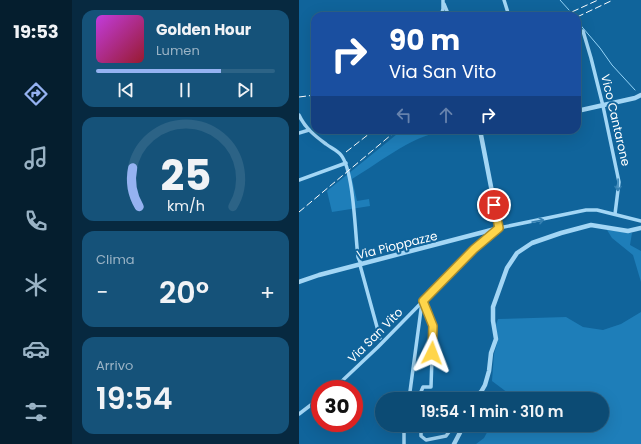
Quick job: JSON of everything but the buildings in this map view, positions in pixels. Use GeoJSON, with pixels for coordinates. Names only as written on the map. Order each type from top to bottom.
{"type":"FeatureCollection","features":[{"type":"Feature","properties":{"kind":"street"},"geometry":{"type":"LineString","coordinates":[[505,0],[508,12]]}},
{"type":"Feature","properties":{"kind":"street"},"geometry":{"type":"LineString","coordinates":[[442,12],[443,1]]}},
{"type":"Feature","properties":{"kind":"street"},"geometry":{"type":"LineString","coordinates":[[443,1],[447,12]]}},
{"type":"Feature","properties":{"kind":"street","name":"Vico Cantarone"},"geometry":{"type":"LineString","coordinates":[[583,31],[603,106],[619,182],[615,214]]}},
{"type":"Feature","properties":{"kind":"street"},"geometry":{"type":"LineString","coordinates":[[581,110],[635,98],[641,95]]}},
{"type":"Feature","properties":{"kind":"street"},"geometry":{"type":"LineString","coordinates":[[635,98],[641,100]]}},
{"type":"Feature","properties":{"kind":"street"},"geometry":{"type":"LineString","coordinates":[[299,115],[309,130],[299,133]]}},
{"type":"Feature","properties":{"kind":"street"},"geometry":{"type":"LineString","coordinates":[[314,134],[336,150],[346,163],[352,189],[358,257],[380,338]]}},
{"type":"Feature","properties":{"kind":"street"},"geometry":{"type":"LineString","coordinates":[[481,134],[499,228],[586,210],[597,210],[641,221]]}},
{"type":"Feature","properties":{"kind":"street"},"geometry":{"type":"LineString","coordinates":[[299,180],[346,163]]}},
{"type":"Feature","properties":{"kind":"street"},"geometry":{"type":"LineString","coordinates":[[482,390],[489,371],[491,353],[496,339],[493,321],[493,307],[507,268],[517,253],[532,243],[591,225],[628,231],[641,228]]}},
{"type":"Feature","properties":{"kind":"street","name":"Via Pioppazze"},"geometry":{"type":"LineString","coordinates":[[299,282],[319,275],[499,228]]}},
{"type":"Feature","properties":{"kind":"street","name":"Via San Vito"},"geometry":{"type":"LineString","coordinates":[[343,380],[378,347],[474,249],[499,228]]}},
{"type":"Feature","properties":{"kind":"street"},"geometry":{"type":"LineString","coordinates":[[410,392],[423,301]]}},
{"type":"Feature","properties":{"kind":"street"},"geometry":{"type":"LineString","coordinates":[[421,392],[423,387],[431,387],[433,326],[423,301]]}},
{"type":"Feature","properties":{"kind":"street"},"geometry":{"type":"LineString","coordinates":[[299,414],[311,405]]}},
{"type":"Feature","properties":{"kind":"street"},"geometry":{"type":"LineString","coordinates":[[404,432],[404,444]]}},
{"type":"Feature","properties":{"kind":"street"},"geometry":{"type":"LineString","coordinates":[[421,432],[421,436],[427,440],[446,436],[449,432]]}},
{"type":"Feature","properties":{"kind":"street"},"geometry":{"type":"LineString","coordinates":[[454,444],[460,432]]}},
{"type":"Feature","properties":{"kind":"shaded area"},"geometry":{"type":"Polygon","coordinates":[[[397,134],[432,134],[400,148],[352,179],[357,201],[369,199],[370,206],[332,212],[327,191],[397,134]]]}},
{"type":"Feature","properties":{"kind":"shaded area"},"geometry":{"type":"Polygon","coordinates":[[[607,230],[632,233],[630,245],[641,251],[641,282],[633,255],[612,238],[607,230]]]}},
{"type":"Feature","properties":{"kind":"shaded area"},"geometry":{"type":"Polygon","coordinates":[[[641,312],[641,444],[476,444],[484,438],[487,432],[609,432],[609,392],[507,392],[492,381],[494,354],[498,340],[496,325],[498,319],[566,317],[583,327],[603,330],[621,324],[641,312]]]}},
{"type":"Feature","properties":{"kind":"waterway"},"geometry":{"type":"LineString","coordinates":[[560,0],[569,10]]}},
{"type":"Feature","properties":{"kind":"waterway"},"geometry":{"type":"LineString","coordinates":[[581,26],[612,65],[635,90]]}},
{"type":"Feature","properties":{"kind":"railway"},"geometry":{"type":"LineString","coordinates":[[572,12],[598,0]]}},
{"type":"Feature","properties":{"kind":"railway"},"geometry":{"type":"LineString","coordinates":[[581,15],[613,0]]}},
{"type":"Feature","properties":{"kind":"railway"},"geometry":{"type":"LineString","coordinates":[[299,97],[311,96]]}},
{"type":"Feature","properties":{"kind":"railway"},"geometry":{"type":"LineString","coordinates":[[346,152],[369,134]]}},
{"type":"Feature","properties":{"kind":"railway"},"geometry":{"type":"LineString","coordinates":[[299,212],[392,134]]}},
{"type":"Feature","properties":{"kind":"route"},"geometry":{"type":"LineString","coordinates":[[432,353],[433,326],[423,301],[474,249],[499,228],[494,205]]}}]}
